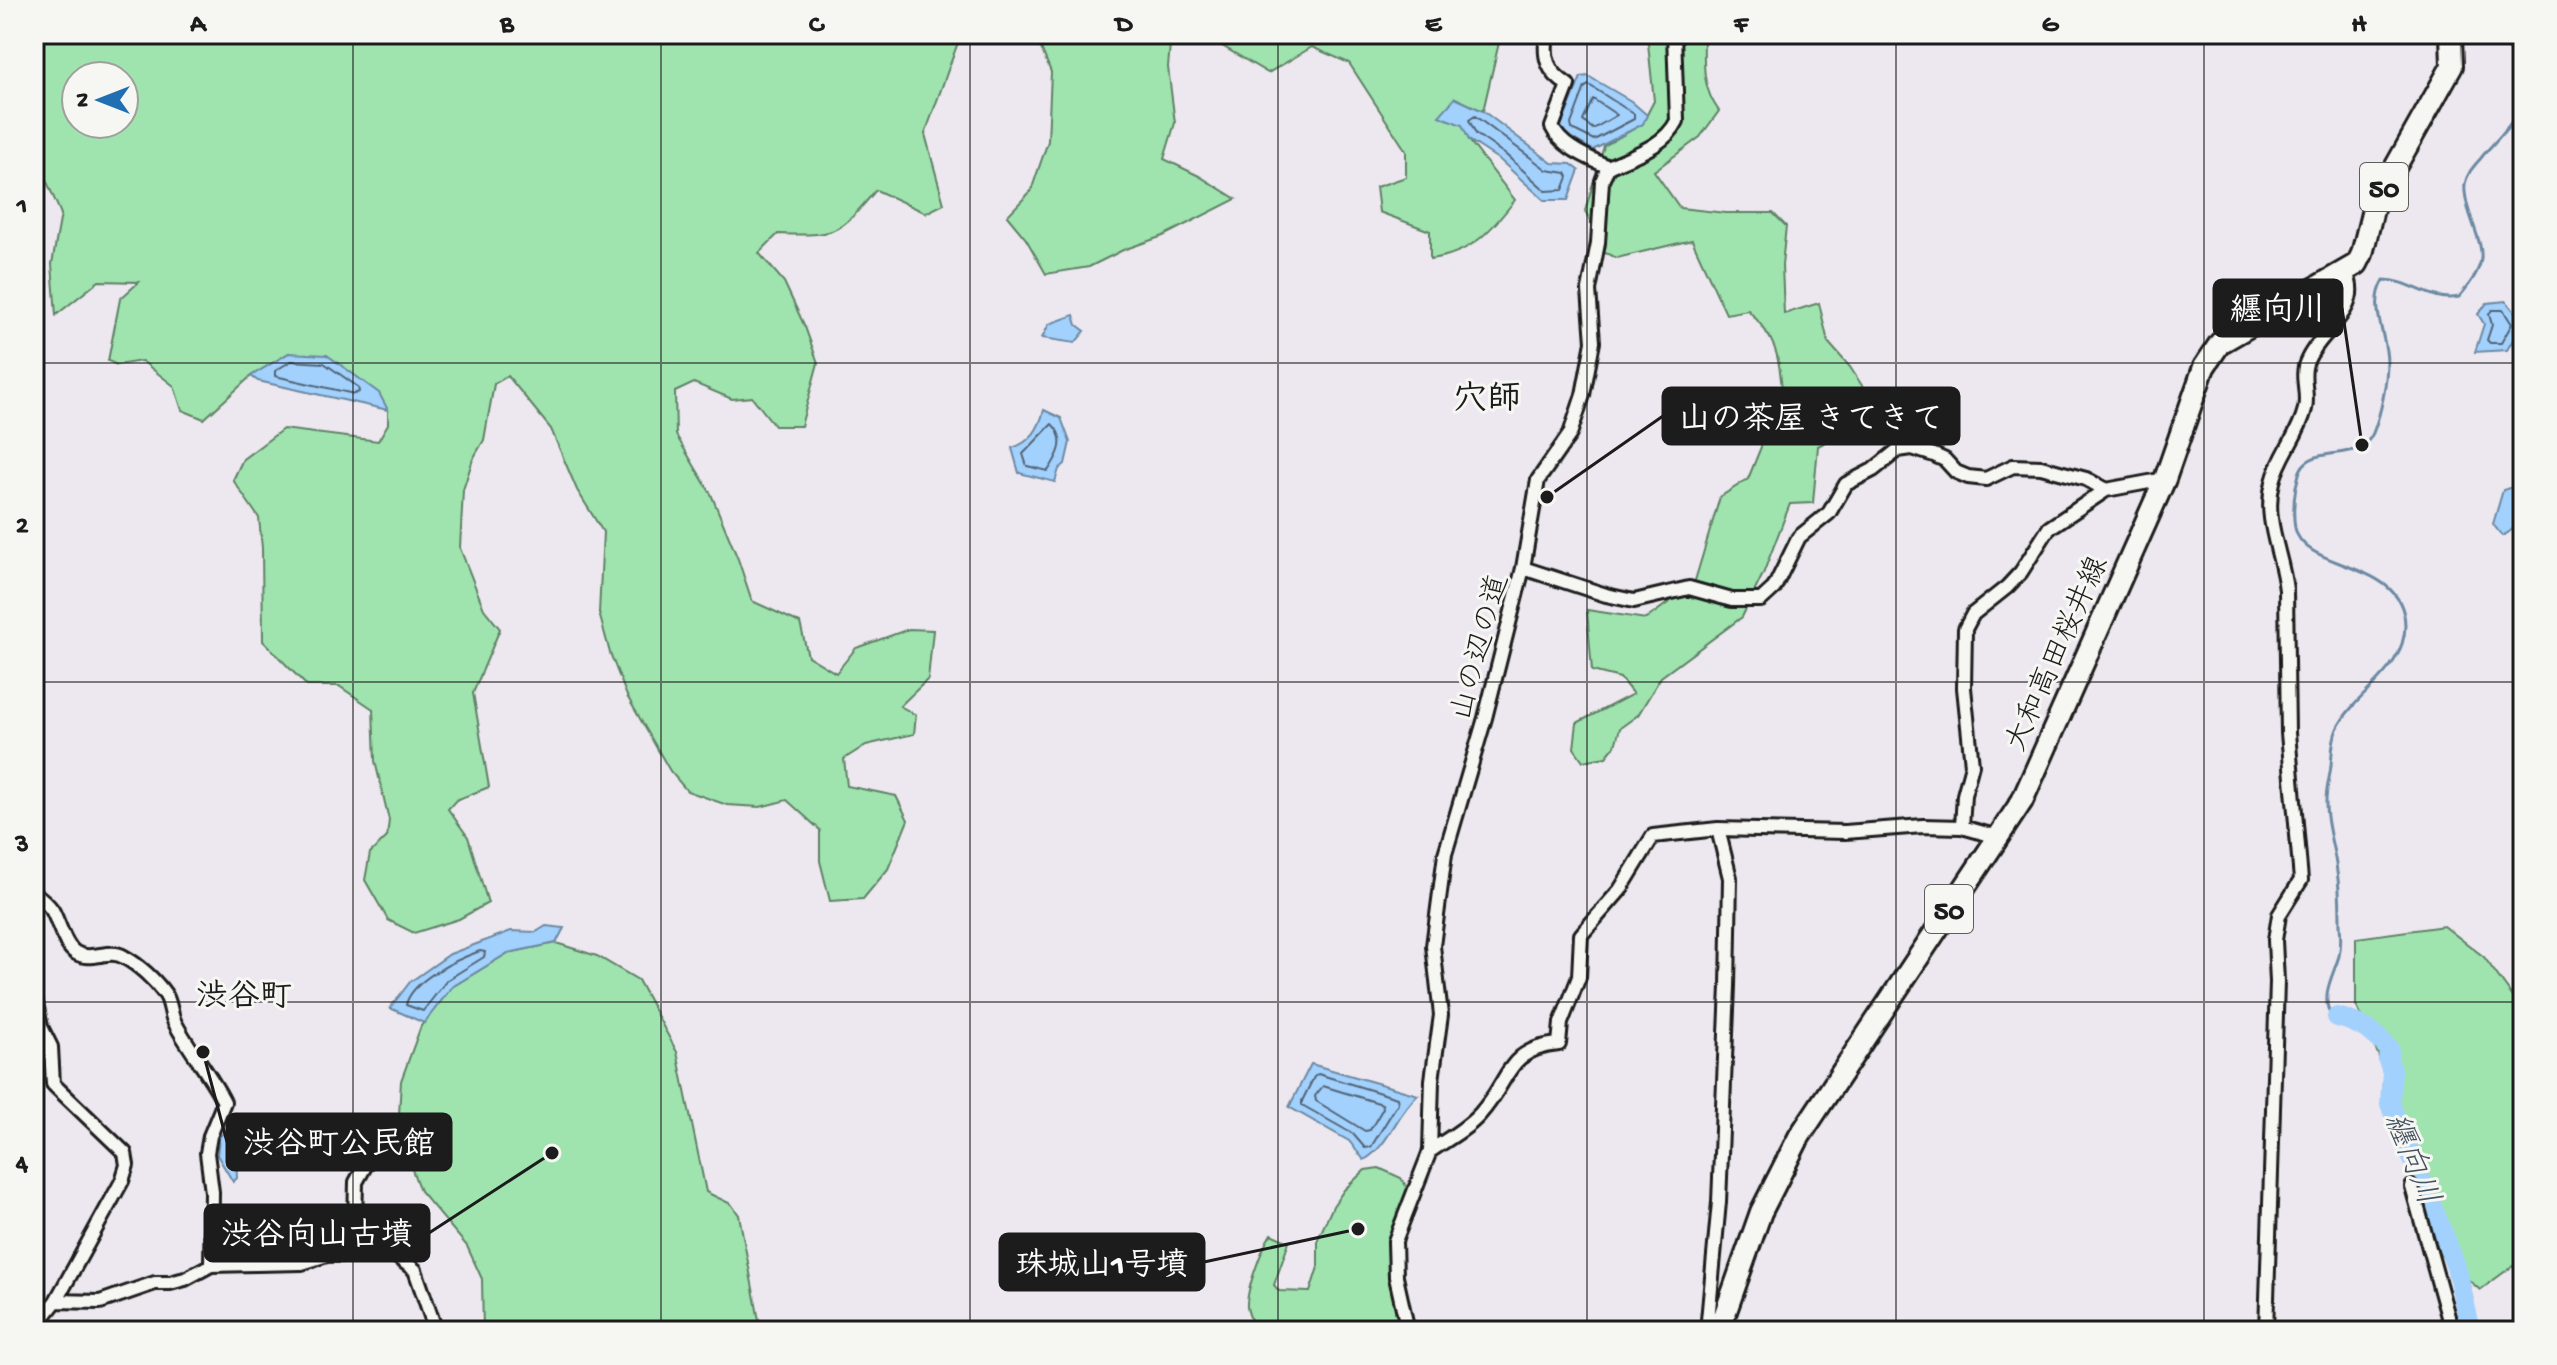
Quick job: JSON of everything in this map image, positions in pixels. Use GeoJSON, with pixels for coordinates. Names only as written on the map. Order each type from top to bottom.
{"type":"FeatureCollection","features":[{"type":"Feature","properties":{"kind":"main road","name":"50"},"geometry":{"type":"LineString","coordinates":[[2346,273],[2357,264],[2362,254],[2374,205],[2452,66],[2451,34]]}},
{"type":"Feature","properties":{"kind":"main road","name":"大和高田桜井線"},"geometry":{"type":"LineString","coordinates":[[1719,1331],[1761,1212],[1799,1137],[2022,801],[2165,479],[2204,367],[2220,343],[2346,273]]}},
{"type":"Feature","properties":{"kind":"street"},"geometry":{"type":"LineString","coordinates":[[1547,34],[1545,56],[1548,67],[1568,85],[1552,127],[1557,138],[1608,167]]}},
{"type":"Feature","properties":{"kind":"street"},"geometry":{"type":"LineString","coordinates":[[1523,568],[1538,480],[1570,434],[1583,395],[1593,342],[1589,290],[1598,243],[1602,181],[1608,167],[1662,142],[1672,132],[1677,121],[1674,34]]}},
{"type":"Feature","properties":{"kind":"street"},"geometry":{"type":"LineString","coordinates":[[2266,1331],[2277,996],[2275,940],[2279,915],[2301,880],[2288,733],[2286,590],[2284,568],[2271,527],[2270,499],[2277,470],[2306,408],[2305,364],[2319,339],[2351,300],[2351,284],[2346,273]]}},
{"type":"Feature","properties":{"kind":"street","name":"山の辺の道"},"geometry":{"type":"LineString","coordinates":[[1430,1151],[1432,1080],[1441,1015],[1433,960],[1445,854],[1485,718],[1523,568],[1634,601],[1689,588],[1732,600],[1761,600],[1774,588],[1799,537],[1829,513],[1846,484],[1873,470],[1898,450],[1912,448],[1945,460],[1956,472],[1968,477],[1986,479],[2013,466],[2041,467],[2086,479],[2106,490]]}},
{"type":"Feature","properties":{"kind":"street"},"geometry":{"type":"LineString","coordinates":[[1962,827],[1964,795],[1972,765],[1964,688],[1965,629],[1973,614],[2021,572],[2049,528],[2106,490],[2165,479]]}},
{"type":"Feature","properties":{"kind":"street"},"geometry":{"type":"LineString","coordinates":[[1408,1331],[1396,1277],[1395,1241],[1430,1151],[1478,1117],[1520,1054],[1545,1045],[1559,1044],[1561,1023],[1579,977],[1581,935],[1620,890],[1653,836],[1718,829],[1845,832],[1923,826],[1962,827],[1998,837]]}},
{"type":"Feature","properties":{"kind":"street"},"geometry":{"type":"LineString","coordinates":[[1707,1331],[1719,1202],[1728,986],[1730,878],[1718,829]]}},
{"type":"Feature","properties":{"kind":"street"},"geometry":{"type":"LineString","coordinates":[[34,894],[51,909],[70,948],[89,957],[117,953],[133,962],[167,996],[173,1020],[224,1102],[210,1136],[207,1153],[212,1192],[211,1265]]}},
{"type":"Feature","properties":{"kind":"street"},"geometry":{"type":"LineString","coordinates":[[34,993],[41,1027],[51,1047],[53,1084],[125,1153],[127,1165],[122,1181],[56,1301],[36,1328]]}},
{"type":"Feature","properties":{"kind":"street"},"geometry":{"type":"LineString","coordinates":[[360,1253],[355,1222],[356,1182],[369,1159]]}},
{"type":"Feature","properties":{"kind":"street"},"geometry":{"type":"LineString","coordinates":[[2412,1187],[2452,1331]]}},
{"type":"Feature","properties":{"kind":"street"},"geometry":{"type":"LineString","coordinates":[[56,1301],[100,1302],[155,1283],[185,1279],[211,1265],[302,1263],[327,1255],[392,1253],[415,1270],[436,1331]]}},
{"type":"Feature","properties":{"kind":"green space"},"geometry":{"type":"Polygon","coordinates":[[[34,34],[961,34],[925,134],[944,204],[926,213],[876,190],[853,216],[835,230],[813,234],[778,234],[759,253],[784,282],[818,363],[801,426],[775,426],[752,397],[732,399],[694,383],[675,392],[676,435],[711,494],[752,601],[800,623],[808,656],[836,673],[856,648],[909,629],[933,630],[928,679],[900,706],[916,715],[914,734],[866,745],[844,759],[847,786],[896,796],[908,820],[888,869],[863,899],[830,901],[820,861],[820,830],[787,800],[760,807],[727,805],[687,791],[670,771],[627,696],[610,653],[599,613],[603,532],[577,490],[551,429],[508,376],[494,384],[484,440],[473,459],[463,490],[460,548],[484,609],[500,629],[473,693],[489,787],[456,800],[448,809],[468,837],[488,903],[459,919],[414,933],[388,920],[365,880],[370,853],[387,837],[389,820],[375,761],[373,709],[339,686],[307,686],[263,641],[259,518],[233,480],[243,459],[283,429],[378,441],[388,424],[388,410],[289,353],[251,376],[204,419],[182,410],[174,386],[142,361],[117,365],[108,361],[120,299],[139,282],[99,281],[56,315],[52,264],[61,214],[44,175],[34,181],[34,34]]]}},
{"type":"Feature","properties":{"kind":"green space"},"geometry":{"type":"Polygon","coordinates":[[[1035,34],[1171,34],[1168,67],[1175,123],[1164,159],[1236,199],[1163,236],[1123,250],[1089,267],[1046,274],[1026,239],[1007,216],[1031,191],[1048,141],[1051,72],[1035,34]]]}},
{"type":"Feature","properties":{"kind":"green space"},"geometry":{"type":"Polygon","coordinates":[[[1202,34],[1501,34],[1483,111],[1455,98],[1469,140],[1515,200],[1497,222],[1469,246],[1430,259],[1430,231],[1379,212],[1376,187],[1406,177],[1406,151],[1349,63],[1312,47],[1268,73],[1202,34]]]}},
{"type":"Feature","properties":{"kind":"green space"},"geometry":{"type":"Polygon","coordinates":[[[1647,34],[1660,34],[1661,41],[1668,34],[1704,34],[1706,84],[1719,111],[1700,137],[1654,171],[1680,208],[1726,213],[1773,213],[1786,226],[1782,265],[1784,314],[1819,303],[1828,342],[1850,367],[1872,401],[1862,423],[1818,446],[1813,503],[1790,504],[1763,574],[1742,617],[1661,677],[1638,715],[1620,728],[1615,746],[1606,757],[1583,761],[1574,748],[1577,723],[1633,694],[1620,678],[1592,671],[1587,610],[1646,619],[1672,600],[1691,594],[1720,497],[1748,479],[1761,447],[1765,413],[1783,397],[1778,359],[1766,331],[1748,310],[1726,314],[1692,240],[1617,258],[1605,253],[1585,211],[1604,146],[1642,124],[1654,101],[1647,34]]]}},
{"type":"Feature","properties":{"kind":"green space"},"geometry":{"type":"Polygon","coordinates":[[[2444,926],[2484,957],[2523,1011],[2522,1259],[2480,1290],[2434,1249],[2419,1184],[2403,1146],[2378,1054],[2356,1005],[2356,938],[2444,926]]]}},
{"type":"Feature","properties":{"kind":"green space"},"geometry":{"type":"Polygon","coordinates":[[[556,943],[597,956],[638,980],[677,1052],[706,1192],[731,1204],[739,1215],[761,1331],[483,1331],[482,1279],[467,1246],[420,1191],[398,1132],[401,1081],[421,1026],[452,987],[508,953],[556,943]]]}},
{"type":"Feature","properties":{"kind":"green space"},"geometry":{"type":"Polygon","coordinates":[[[1379,1168],[1401,1178],[1408,1189],[1389,1249],[1391,1279],[1404,1331],[1255,1331],[1247,1300],[1255,1269],[1271,1234],[1289,1242],[1274,1285],[1279,1291],[1310,1292],[1318,1267],[1318,1239],[1333,1206],[1344,1190],[1365,1170],[1379,1168]]]}},
{"type":"Feature","properties":{"kind":"water"},"geometry":{"type":"Polygon","coordinates":[[[1588,76],[1631,101],[1647,115],[1643,124],[1593,150],[1559,131],[1581,77],[1588,76]]]}},
{"type":"Feature","properties":{"kind":"water"},"geometry":{"type":"Polygon","coordinates":[[[1455,98],[1483,111],[1552,163],[1571,164],[1579,170],[1568,200],[1544,200],[1501,161],[1469,140],[1462,125],[1439,116],[1455,98]]]}},
{"type":"Feature","properties":{"kind":"water"},"geometry":{"type":"Polygon","coordinates":[[[2506,301],[2521,326],[2507,350],[2475,352],[2484,324],[2478,314],[2487,303],[2506,301]]]}},
{"type":"Feature","properties":{"kind":"water"},"geometry":{"type":"Polygon","coordinates":[[[1074,315],[1077,325],[1085,331],[1075,343],[1042,338],[1049,324],[1074,315]]]}},
{"type":"Feature","properties":{"kind":"water"},"geometry":{"type":"Polygon","coordinates":[[[289,353],[327,355],[379,393],[388,410],[258,381],[251,376],[289,353]]]}},
{"type":"Feature","properties":{"kind":"water"},"geometry":{"type":"Polygon","coordinates":[[[1044,410],[1061,418],[1070,442],[1065,464],[1059,469],[1055,482],[1019,473],[1012,448],[1033,434],[1044,410]]]}},
{"type":"Feature","properties":{"kind":"water"},"geometry":{"type":"Polygon","coordinates":[[[2512,487],[2523,493],[2520,513],[2513,529],[2502,536],[2493,524],[2503,490],[2512,487]]]}},
{"type":"Feature","properties":{"kind":"water"},"geometry":{"type":"Polygon","coordinates":[[[546,926],[564,928],[556,943],[508,953],[452,987],[424,1023],[390,1008],[410,982],[450,954],[511,931],[536,932],[546,926]]]}},
{"type":"Feature","properties":{"kind":"water"},"geometry":{"type":"Polygon","coordinates":[[[1311,1064],[1418,1095],[1380,1146],[1364,1160],[1349,1141],[1289,1107],[1311,1064]]]}},
{"type":"Feature","properties":{"kind":"water"},"geometry":{"type":"Polygon","coordinates":[[[229,1128],[236,1128],[241,1149],[236,1151],[237,1178],[233,1182],[217,1155],[219,1137],[229,1128]]]}},
{"type":"Feature","properties":{"kind":"waterway","name":"纒向川"},"geometry":{"type":"LineString","coordinates":[[2337,1017],[2330,1014],[2327,999],[2341,941],[2338,879],[2326,810],[2333,742],[2345,716],[2397,656],[2405,625],[2400,603],[2389,588],[2372,577],[2316,553],[2302,542],[2294,523],[2296,486],[2300,471],[2307,462],[2315,457],[2358,448],[2373,433],[2387,371],[2378,310],[2384,280],[2449,298],[2459,297],[2477,273],[2480,245],[2466,199],[2466,180],[2516,115],[2522,95],[2519,74],[2501,34]]}},
{"type":"Feature","properties":{"kind":"waterway","name":"纒向川"},"geometry":{"type":"LineString","coordinates":[[2337,1017],[2366,1029],[2389,1049],[2388,1061],[2392,1070],[2390,1104],[2457,1270],[2471,1331]]}},
{"type":"Feature","properties":{"kind":"place","name":"纒向川"},"geometry":{"type":"Point","coordinates":[2362,445]}},
{"type":"Feature","properties":{"kind":"place","name":"山の茶屋 きてきて"},"geometry":{"type":"Point","coordinates":[1547,497]}},
{"type":"Feature","properties":{"kind":"place","name":"渋谷町公民館"},"geometry":{"type":"Point","coordinates":[203,1052]}},
{"type":"Feature","properties":{"kind":"place","name":"渋谷向山古墳"},"geometry":{"type":"Point","coordinates":[552,1153]}},
{"type":"Feature","properties":{"kind":"place","name":"珠城山1号墳"},"geometry":{"type":"Point","coordinates":[1358,1229]}},
{"type":"Feature","properties":{"kind":"district","name":"穴師"},"geometry":{"type":"Point","coordinates":[1487,396]}},
{"type":"Feature","properties":{"kind":"district","name":"渋谷町"},"geometry":{"type":"Point","coordinates":[244,994]}}]}
